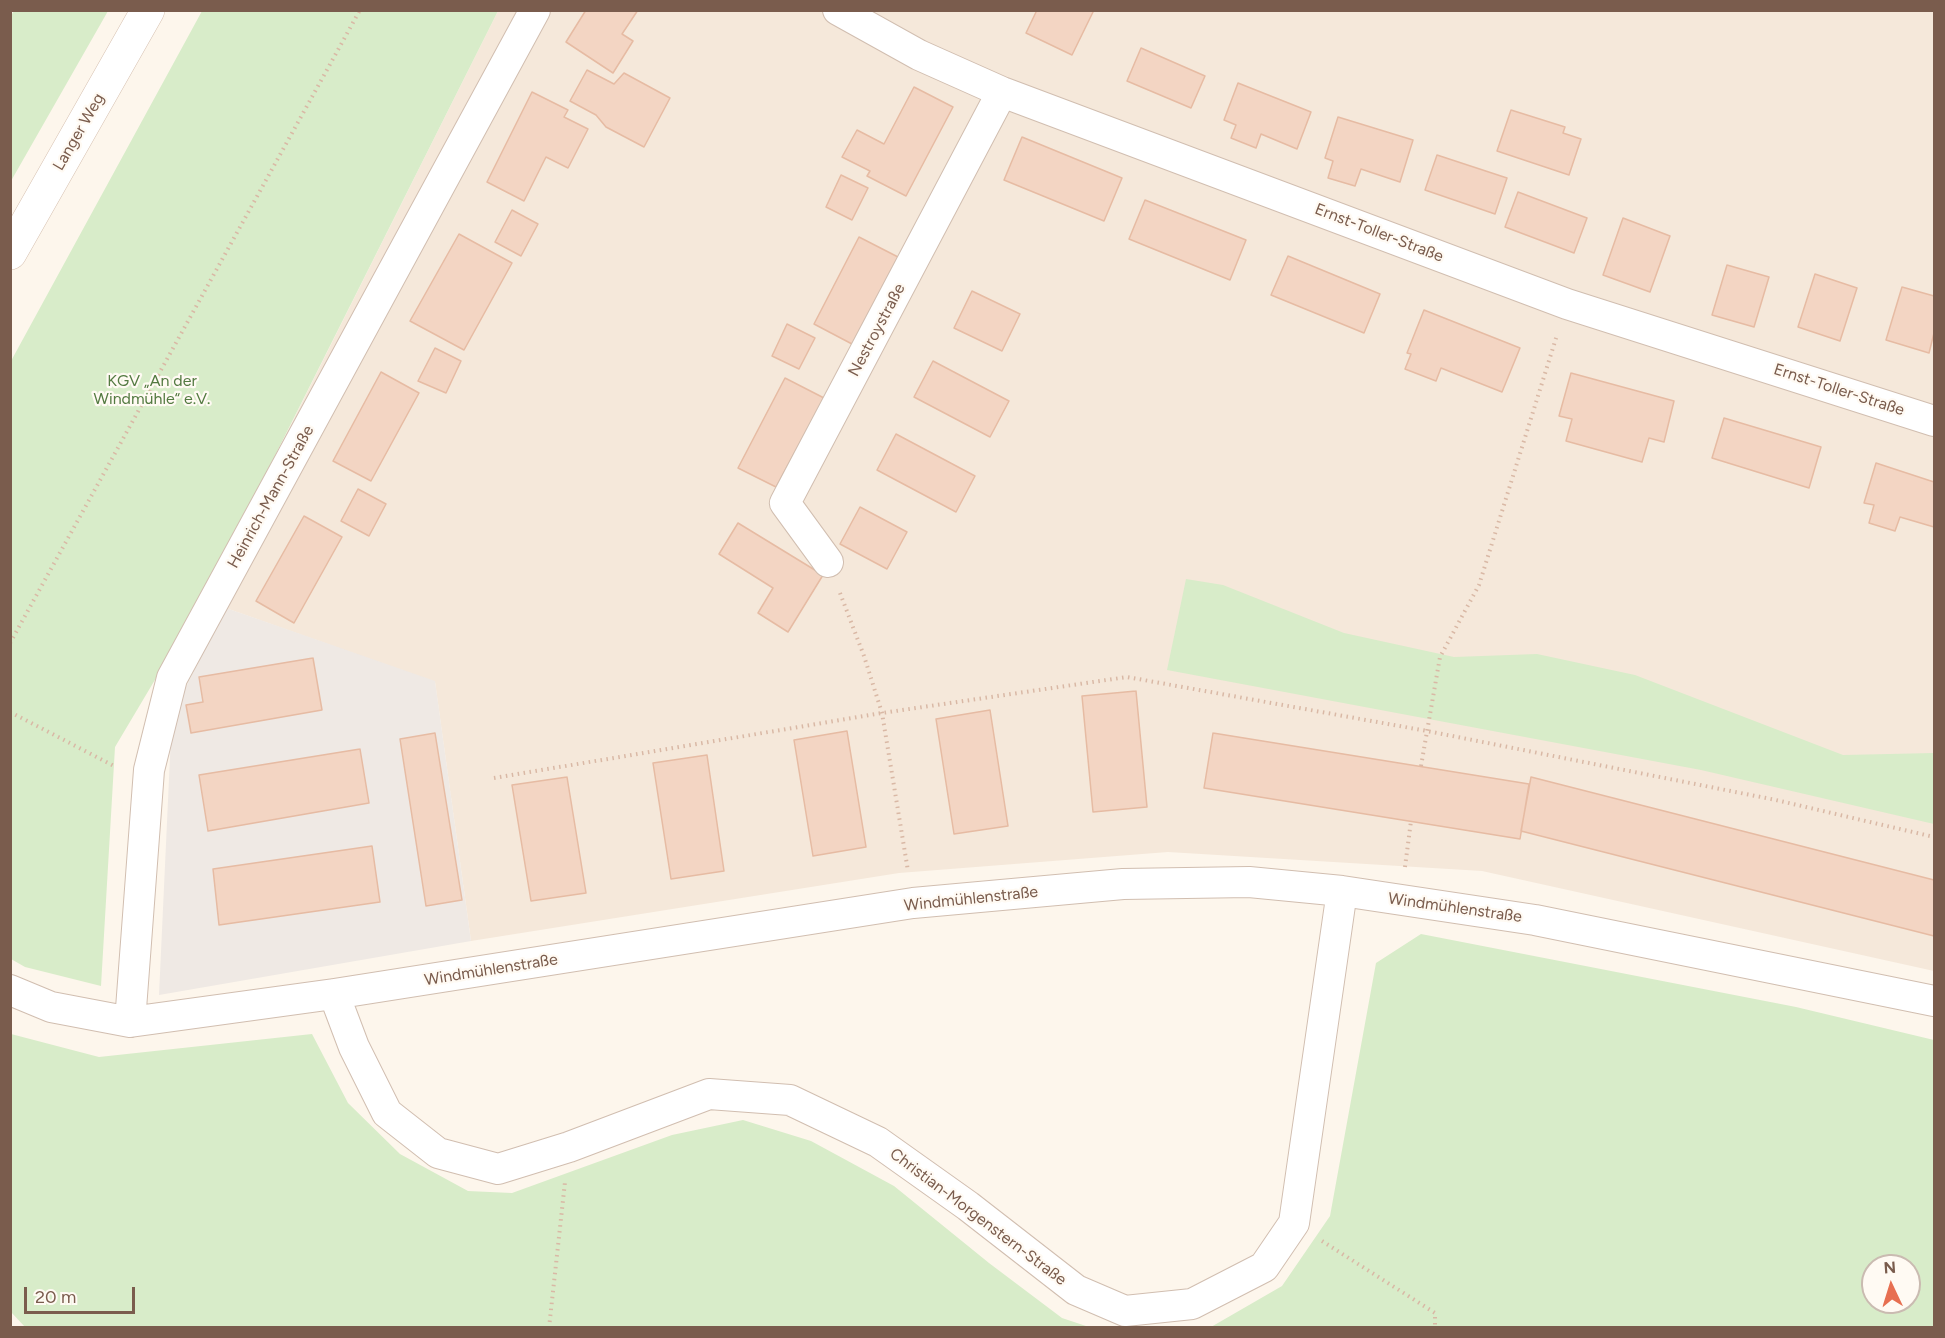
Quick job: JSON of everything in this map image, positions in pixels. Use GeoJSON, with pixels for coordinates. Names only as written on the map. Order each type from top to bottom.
{"type":"FeatureCollection","features":[{"type":"Feature","properties":{"kind":"main road","name":"Langer Weg"},"geometry":{"type":"LineString","coordinates":[[10,253],[148,10]]}},
{"type":"Feature","properties":{"kind":"street","name":"Heinrich-Mann-Straße"},"geometry":{"type":"LineString","coordinates":[[130,1022],[149,770],[172,678],[536,10]]}},
{"type":"Feature","properties":{"kind":"street","name":"Ernst-Toller-Straße"},"geometry":{"type":"LineString","coordinates":[[840,11],[918,55],[1002,92],[1567,304],[1935,421]]}},
{"type":"Feature","properties":{"kind":"street","name":"Nestroystraße"},"geometry":{"type":"LineString","coordinates":[[828,562],[785,503],[1002,92]]}},
{"type":"Feature","properties":{"kind":"street","name":"Windmühlenstraße"},"geometry":{"type":"LineString","coordinates":[[10,990],[51,1007],[130,1022],[334,994],[913,903],[1124,884],[1249,882],[1342,891],[1534,920],[1935,1001]]}},
{"type":"Feature","properties":{"kind":"street","name":"Christian-Morgenstern-Straße"},"geometry":{"type":"LineString","coordinates":[[334,994],[354,1047],[387,1113],[438,1153],[498,1169],[569,1147],[709,1094],[790,1100],[878,1142],[968,1206],[1076,1290],[1125,1311],[1192,1304],[1264,1267],[1294,1223],[1342,891]]}},
{"type":"Feature","properties":{"kind":"path"},"geometry":{"type":"LineString","coordinates":[[10,643],[360,10]]}},
{"type":"Feature","properties":{"kind":"path"},"geometry":{"type":"LineString","coordinates":[[1420,766],[1440,657],[1479,585],[1567,304]]}},
{"type":"Feature","properties":{"kind":"path"},"geometry":{"type":"LineString","coordinates":[[828,562],[864,656],[882,713],[913,903]]}},
{"type":"Feature","properties":{"kind":"path"},"geometry":{"type":"LineString","coordinates":[[494,778],[882,713],[1127,677],[1427,731],[1776,800],[1935,837]]}},
{"type":"Feature","properties":{"kind":"path"},"geometry":{"type":"LineString","coordinates":[[10,711],[113,766]]}},
{"type":"Feature","properties":{"kind":"path"},"geometry":{"type":"LineString","coordinates":[[1401,901],[1411,821]]}},
{"type":"Feature","properties":{"kind":"path"},"geometry":{"type":"LineString","coordinates":[[549,1328],[569,1147]]}},
{"type":"Feature","properties":{"kind":"path"},"geometry":{"type":"LineString","coordinates":[[1294,1223],[1435,1313],[1435,1328]]}},
{"type":"Feature","properties":{"kind":"shaded area"},"geometry":{"type":"Polygon","coordinates":[[[498,11],[1934,11],[1934,971],[1482,871],[1168,852],[899,873],[471,941],[435,682],[203,600],[498,11]]]}},
{"type":"Feature","properties":{"kind":"shaded area"},"geometry":{"type":"Polygon","coordinates":[[[226,608],[435,681],[471,941],[159,995],[172,714],[226,608]]]}},
{"type":"Feature","properties":{"kind":"green space"},"geometry":{"type":"Polygon","coordinates":[[[14,11],[108,11],[11,181],[10,17],[14,11]]]}},
{"type":"Feature","properties":{"kind":"green space","name":"KGV „An der Windmühle“ e.V."},"geometry":{"type":"Polygon","coordinates":[[[202,11],[498,11],[203,599],[115,747],[101,986],[25,967],[11,959],[11,361],[202,11]]]}},
{"type":"Feature","properties":{"kind":"green space"},"geometry":{"type":"Polygon","coordinates":[[[1186,579],[1223,585],[1344,633],[1454,657],[1537,654],[1635,675],[1843,755],[1934,753],[1934,824],[1701,770],[1167,670],[1186,579]]]}},
{"type":"Feature","properties":{"kind":"green space"},"geometry":{"type":"Polygon","coordinates":[[[1421,934],[1796,1007],[1934,1040],[1934,1327],[1211,1327],[1282,1286],[1330,1216],[1376,963],[1421,934]]]}},
{"type":"Feature","properties":{"kind":"green space"},"geometry":{"type":"Polygon","coordinates":[[[11,1034],[99,1057],[312,1034],[348,1103],[400,1154],[468,1191],[512,1193],[672,1135],[743,1120],[811,1141],[894,1186],[989,1263],[1062,1318],[1089,1327],[25,1327],[11,1312],[11,1034]]]}},
{"type":"Feature","properties":{"kind":"building"},"geometry":{"type":"Polygon","coordinates":[[[586,10],[638,10],[622,34],[633,41],[613,73],[566,42],[586,10]]]}},
{"type":"Feature","properties":{"kind":"building"},"geometry":{"type":"Polygon","coordinates":[[[1037,10],[1094,10],[1072,55],[1026,33],[1037,10]]]}},
{"type":"Feature","properties":{"kind":"building"},"geometry":{"type":"Polygon","coordinates":[[[1141,48],[1205,76],[1191,108],[1127,81],[1141,48]]]}},
{"type":"Feature","properties":{"kind":"building"},"geometry":{"type":"Polygon","coordinates":[[[587,70],[614,84],[624,73],[670,98],[644,147],[606,127],[596,115],[570,101],[587,70]]]}},
{"type":"Feature","properties":{"kind":"building"},"geometry":{"type":"Polygon","coordinates":[[[1238,83],[1311,112],[1297,149],[1261,134],[1256,148],[1231,138],[1236,125],[1224,120],[1238,83]]]}},
{"type":"Feature","properties":{"kind":"building"},"geometry":{"type":"Polygon","coordinates":[[[914,87],[953,107],[906,196],[867,176],[870,171],[842,157],[857,130],[884,144],[914,87]]]}},
{"type":"Feature","properties":{"kind":"building"},"geometry":{"type":"Polygon","coordinates":[[[532,92],[568,110],[564,117],[588,129],[568,168],[546,157],[524,201],[487,182],[532,92]]]}},
{"type":"Feature","properties":{"kind":"building"},"geometry":{"type":"Polygon","coordinates":[[[1511,110],[1565,127],[1563,133],[1581,139],[1569,175],[1497,151],[1511,110]]]}},
{"type":"Feature","properties":{"kind":"building"},"geometry":{"type":"Polygon","coordinates":[[[1338,117],[1413,140],[1400,182],[1361,169],[1355,186],[1328,178],[1333,161],[1325,158],[1338,117]]]}},
{"type":"Feature","properties":{"kind":"building"},"geometry":{"type":"Polygon","coordinates":[[[1022,137],[1122,178],[1104,221],[1004,180],[1022,137]]]}},
{"type":"Feature","properties":{"kind":"building"},"geometry":{"type":"Polygon","coordinates":[[[1437,155],[1507,178],[1495,214],[1425,190],[1437,155]]]}},
{"type":"Feature","properties":{"kind":"building"},"geometry":{"type":"Polygon","coordinates":[[[841,175],[868,188],[852,220],[826,207],[841,175]]]}},
{"type":"Feature","properties":{"kind":"building"},"geometry":{"type":"Polygon","coordinates":[[[1518,192],[1587,218],[1574,253],[1505,227],[1518,192]]]}},
{"type":"Feature","properties":{"kind":"building"},"geometry":{"type":"Polygon","coordinates":[[[1145,200],[1246,240],[1230,280],[1129,239],[1145,200]]]}},
{"type":"Feature","properties":{"kind":"building"},"geometry":{"type":"Polygon","coordinates":[[[512,210],[538,224],[521,256],[495,242],[512,210]]]}},
{"type":"Feature","properties":{"kind":"building"},"geometry":{"type":"Polygon","coordinates":[[[1623,218],[1670,236],[1650,292],[1603,275],[1623,218]]]}},
{"type":"Feature","properties":{"kind":"building"},"geometry":{"type":"Polygon","coordinates":[[[459,234],[512,263],[464,350],[410,321],[459,234]]]}},
{"type":"Feature","properties":{"kind":"building"},"geometry":{"type":"Polygon","coordinates":[[[859,237],[898,257],[852,344],[814,324],[859,237]]]}},
{"type":"Feature","properties":{"kind":"building"},"geometry":{"type":"Polygon","coordinates":[[[1288,256],[1380,294],[1364,333],[1271,295],[1288,256]]]}},
{"type":"Feature","properties":{"kind":"building"},"geometry":{"type":"Polygon","coordinates":[[[1727,265],[1769,277],[1754,327],[1712,315],[1727,265]]]}},
{"type":"Feature","properties":{"kind":"building"},"geometry":{"type":"Polygon","coordinates":[[[1815,274],[1857,288],[1840,341],[1798,327],[1815,274]]]}},
{"type":"Feature","properties":{"kind":"building"},"geometry":{"type":"Polygon","coordinates":[[[1902,287],[1934,296],[1934,333],[1929,353],[1886,340],[1902,287]]]}},
{"type":"Feature","properties":{"kind":"building"},"geometry":{"type":"Polygon","coordinates":[[[972,291],[1020,314],[1002,351],[954,328],[972,291]]]}},
{"type":"Feature","properties":{"kind":"building"},"geometry":{"type":"Polygon","coordinates":[[[1424,310],[1520,348],[1502,392],[1441,368],[1436,381],[1405,369],[1411,354],[1407,353],[1424,310]]]}},
{"type":"Feature","properties":{"kind":"building"},"geometry":{"type":"Polygon","coordinates":[[[787,324],[815,338],[799,369],[772,356],[787,324]]]}},
{"type":"Feature","properties":{"kind":"building"},"geometry":{"type":"Polygon","coordinates":[[[435,348],[461,361],[446,393],[418,381],[435,348]]]}},
{"type":"Feature","properties":{"kind":"building"},"geometry":{"type":"Polygon","coordinates":[[[933,361],[1009,401],[990,437],[914,397],[933,361]]]}},
{"type":"Feature","properties":{"kind":"building"},"geometry":{"type":"Polygon","coordinates":[[[381,372],[419,393],[371,481],[333,461],[381,372]]]}},
{"type":"Feature","properties":{"kind":"building"},"geometry":{"type":"Polygon","coordinates":[[[1571,373],[1674,401],[1664,442],[1649,438],[1642,462],[1566,441],[1572,419],[1559,416],[1571,373]]]}},
{"type":"Feature","properties":{"kind":"building"},"geometry":{"type":"Polygon","coordinates":[[[785,378],[824,398],[776,487],[738,468],[785,378]]]}},
{"type":"Feature","properties":{"kind":"building"},"geometry":{"type":"Polygon","coordinates":[[[1724,418],[1821,447],[1809,488],[1712,458],[1724,418]]]}},
{"type":"Feature","properties":{"kind":"building"},"geometry":{"type":"Polygon","coordinates":[[[896,434],[975,476],[956,512],[877,470],[896,434]]]}},
{"type":"Feature","properties":{"kind":"building"},"geometry":{"type":"Polygon","coordinates":[[[1876,463],[1934,482],[1934,527],[1900,517],[1895,531],[1869,523],[1874,505],[1864,503],[1876,463]]]}},
{"type":"Feature","properties":{"kind":"building"},"geometry":{"type":"Polygon","coordinates":[[[358,489],[386,504],[369,536],[341,521],[358,489]]]}},
{"type":"Feature","properties":{"kind":"building"},"geometry":{"type":"Polygon","coordinates":[[[860,507],[907,532],[887,569],[840,544],[860,507]]]}},
{"type":"Feature","properties":{"kind":"building"},"geometry":{"type":"Polygon","coordinates":[[[304,516],[342,537],[294,623],[256,601],[304,516]]]}},
{"type":"Feature","properties":{"kind":"building"},"geometry":{"type":"Polygon","coordinates":[[[738,523],[823,575],[788,632],[758,613],[773,588],[719,554],[738,523]]]}},
{"type":"Feature","properties":{"kind":"building"},"geometry":{"type":"Polygon","coordinates":[[[313,658],[322,710],[191,733],[186,705],[203,702],[199,677],[313,658]]]}},
{"type":"Feature","properties":{"kind":"building"},"geometry":{"type":"Polygon","coordinates":[[[1136,691],[1147,807],[1093,812],[1082,696],[1136,691]]]}},
{"type":"Feature","properties":{"kind":"building"},"geometry":{"type":"Polygon","coordinates":[[[990,710],[1008,826],[954,834],[936,719],[990,710]]]}},
{"type":"Feature","properties":{"kind":"building"},"geometry":{"type":"Polygon","coordinates":[[[847,731],[866,847],[813,856],[794,740],[847,731]]]}},
{"type":"Feature","properties":{"kind":"building"},"geometry":{"type":"Polygon","coordinates":[[[435,733],[462,900],[426,906],[400,739],[435,733]]]}},
{"type":"Feature","properties":{"kind":"building"},"geometry":{"type":"Polygon","coordinates":[[[1213,733],[1529,784],[1520,839],[1204,788],[1213,733]]]}},
{"type":"Feature","properties":{"kind":"building"},"geometry":{"type":"Polygon","coordinates":[[[360,749],[369,803],[208,831],[199,775],[360,749]]]}},
{"type":"Feature","properties":{"kind":"building"},"geometry":{"type":"Polygon","coordinates":[[[707,755],[724,871],[671,879],[653,763],[707,755]]]}},
{"type":"Feature","properties":{"kind":"building"},"geometry":{"type":"Polygon","coordinates":[[[567,777],[586,893],[531,901],[512,785],[567,777]]]}},
{"type":"Feature","properties":{"kind":"building"},"geometry":{"type":"Polygon","coordinates":[[[1531,777],[1934,880],[1934,936],[1521,831],[1531,777]]]}},
{"type":"Feature","properties":{"kind":"building"},"geometry":{"type":"Polygon","coordinates":[[[372,846],[380,902],[219,925],[213,869],[372,846]]]}}]}
